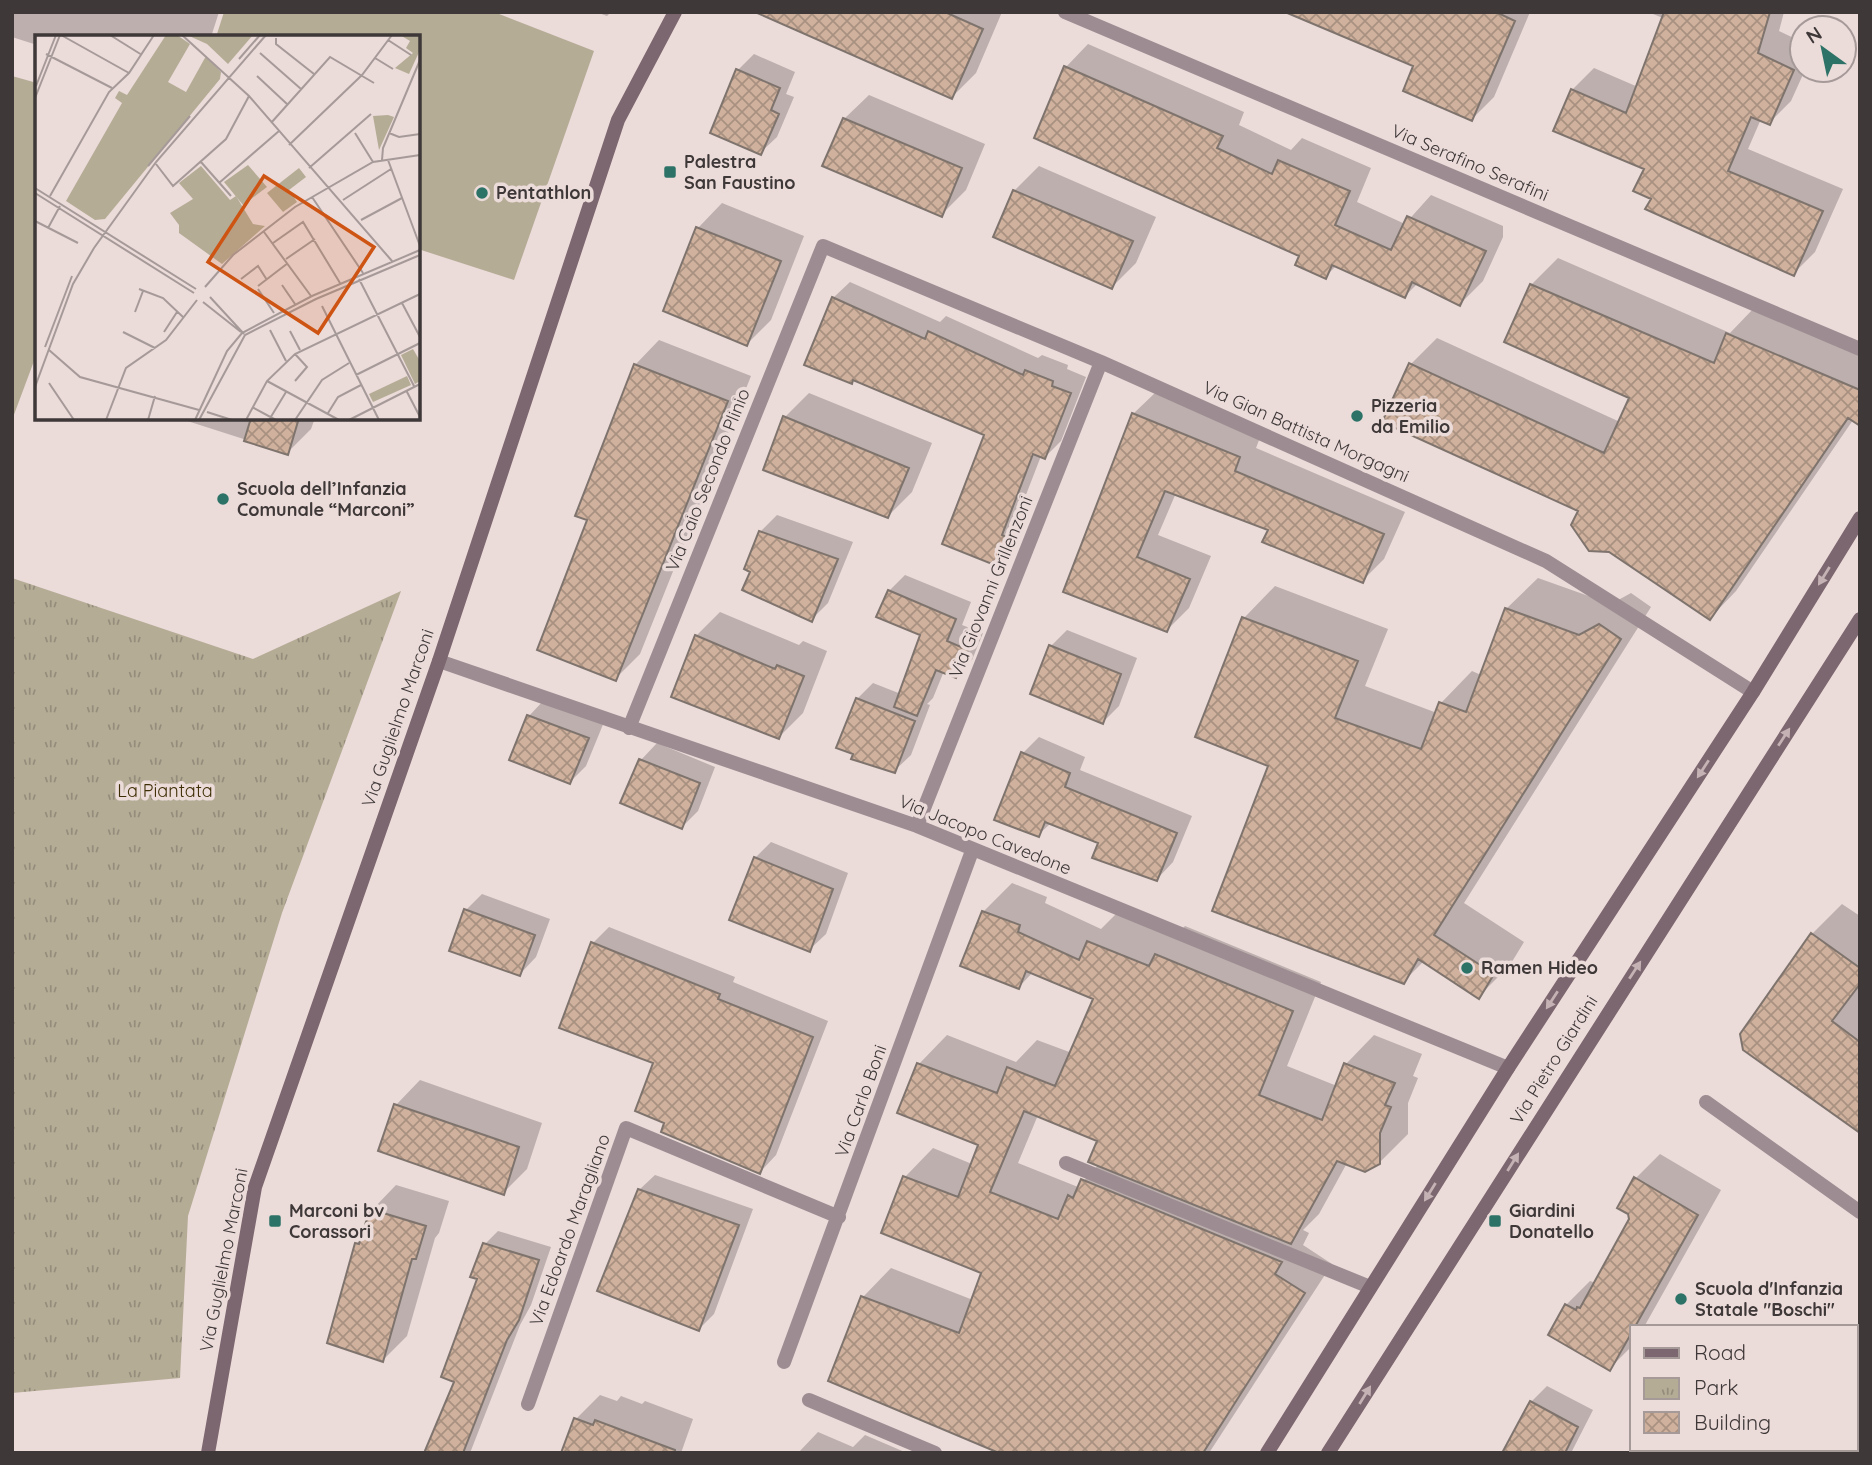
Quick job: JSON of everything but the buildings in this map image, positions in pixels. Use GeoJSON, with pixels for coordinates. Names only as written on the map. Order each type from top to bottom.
{"type":"FeatureCollection","features":[{"type":"Feature","properties":{"kind":"street","name":"Via Guglielmo Marconi"},"geometry":{"type":"LineString","coordinates":[[208,1453],[255,1187],[439,661],[618,120],[675,12]]}},
{"type":"Feature","properties":{"kind":"street","name":"Via Serafino Serafini"},"geometry":{"type":"LineString","coordinates":[[1065,12],[1860,349]]}},
{"type":"Feature","properties":{"kind":"street","name":"Via Gian Battista Morgagni"},"geometry":{"type":"LineString","coordinates":[[823,247],[1101,362],[1546,561],[1753,692]]}},
{"type":"Feature","properties":{"kind":"street","name":"Via Caio Secondo Plinio"},"geometry":{"type":"LineString","coordinates":[[629,728],[823,247]]}},
{"type":"Feature","properties":{"kind":"street","name":"Via Giovanni Grillenzoni"},"geometry":{"type":"LineString","coordinates":[[917,826],[1101,362]]}},
{"type":"Feature","properties":{"kind":"street","name":"Via Pietro Giardini"},"geometry":{"type":"LineString","coordinates":[[1267,1453],[1508,1068],[1753,692],[1860,518]]}},
{"type":"Feature","properties":{"kind":"street","name":"Via Pietro Giardini"},"geometry":{"type":"LineString","coordinates":[[1328,1453],[1860,619]]}},
{"type":"Feature","properties":{"kind":"street","name":"Via Jacopo Cavedone"},"geometry":{"type":"LineString","coordinates":[[439,661],[917,826],[972,851],[1508,1068]]}},
{"type":"Feature","properties":{"kind":"street","name":"Via Carlo Boni"},"geometry":{"type":"LineString","coordinates":[[784,1362],[972,851]]}},
{"type":"Feature","properties":{"kind":"street"},"geometry":{"type":"LineString","coordinates":[[1706,1102],[1860,1212]]}},
{"type":"Feature","properties":{"kind":"street","name":"Via Edoardo Maragliano"},"geometry":{"type":"LineString","coordinates":[[528,1404],[626,1128],[839,1217]]}},
{"type":"Feature","properties":{"kind":"street"},"geometry":{"type":"LineString","coordinates":[[1066,1163],[1370,1287]]}},
{"type":"Feature","properties":{"kind":"street"},"geometry":{"type":"LineString","coordinates":[[809,1400],[934,1453]]}},
{"type":"Feature","properties":{"kind":"green space","name":"Pentathlon"},"geometry":{"type":"Polygon","coordinates":[[[224,12],[494,12],[594,51],[514,280],[420,250],[420,35],[217,35],[224,12]]]}},
{"type":"Feature","properties":{"kind":"green space"},"geometry":{"type":"Polygon","coordinates":[[[12,76],[35,82],[35,358],[12,420],[12,76]]]}},
{"type":"Feature","properties":{"kind":"green space","name":"La Piantata"},"geometry":{"type":"Polygon","coordinates":[[[12,578],[253,659],[401,591],[282,913],[188,1216],[180,1378],[12,1393],[12,578]]]}},
{"type":"Feature","properties":{"kind":"place","name":"Palestra San Faustino"},"geometry":{"type":"Point","coordinates":[670,172]}},
{"type":"Feature","properties":{"kind":"place","name":"Pentathlon"},"geometry":{"type":"Point","coordinates":[482,193]}},
{"type":"Feature","properties":{"kind":"place","name":"Pizzeria da Emilio"},"geometry":{"type":"Point","coordinates":[1357,416]}},
{"type":"Feature","properties":{"kind":"place","name":"Scuola dell’Infanzia Comunale “Marconi”"},"geometry":{"type":"Point","coordinates":[223,499]}},
{"type":"Feature","properties":{"kind":"place","name":"Ramen Hideo"},"geometry":{"type":"Point","coordinates":[1467,968]}},
{"type":"Feature","properties":{"kind":"place","name":"Marconi bv Corassori"},"geometry":{"type":"Point","coordinates":[275,1221]}},
{"type":"Feature","properties":{"kind":"place","name":"Giardini Donatello"},"geometry":{"type":"Point","coordinates":[1495,1221]}},
{"type":"Feature","properties":{"kind":"place","name":"Scuola d'Infanzia Statale \"Boschi\""},"geometry":{"type":"Point","coordinates":[1681,1299]}}]}
